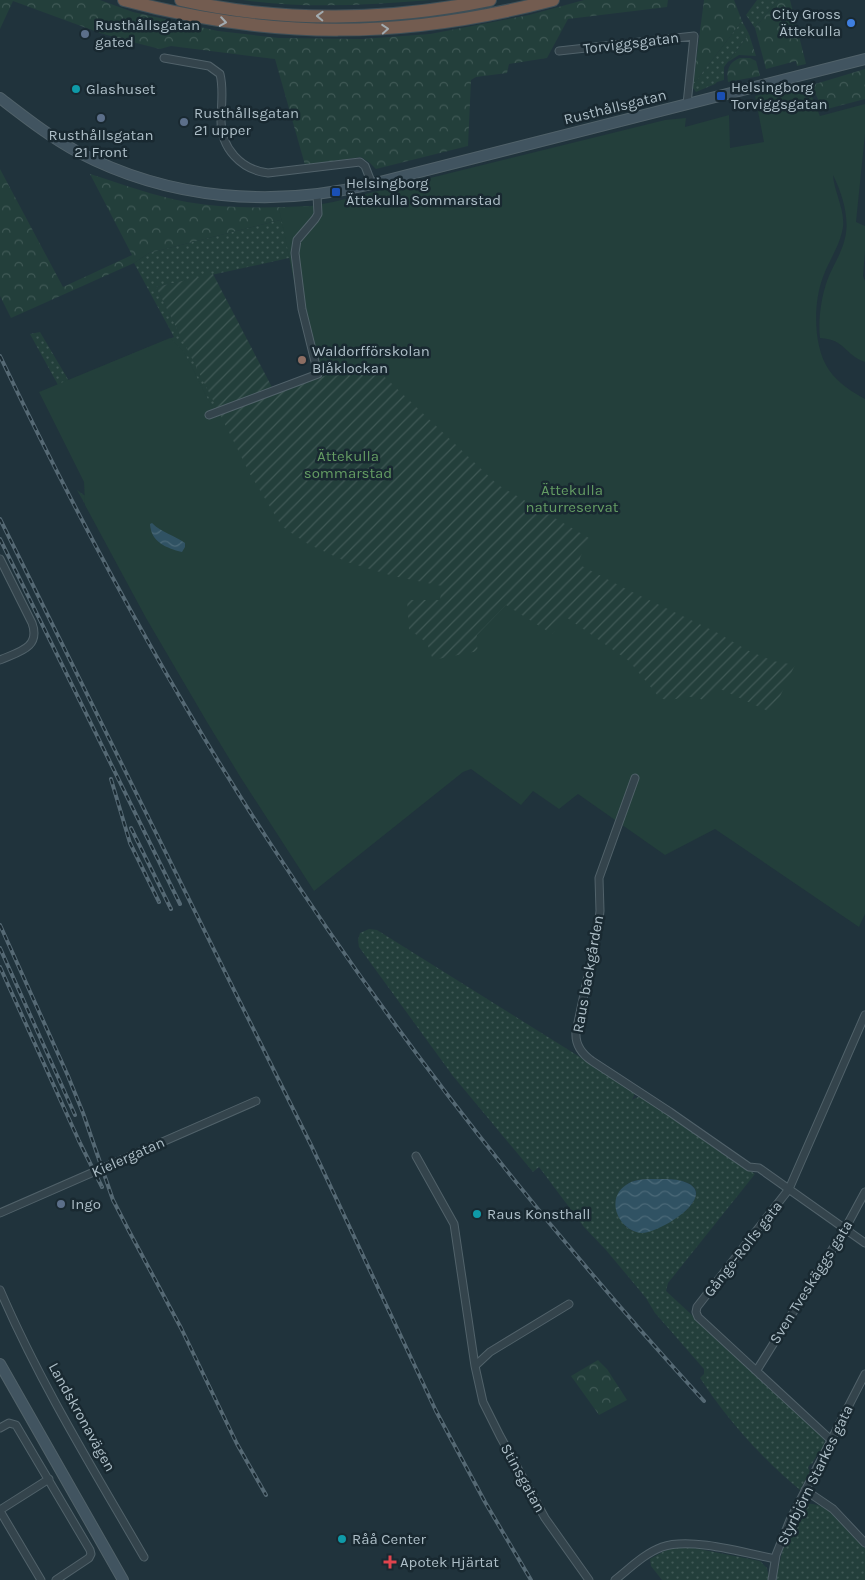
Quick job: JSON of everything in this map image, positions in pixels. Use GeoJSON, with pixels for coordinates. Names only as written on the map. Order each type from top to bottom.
{"type":"FeatureCollection","features":[{"type":"Feature","properties":{"kind":"highway"},"geometry":{"type":"LineString","coordinates":[[124,0],[228,23],[293,29],[343,30],[404,28],[451,22],[500,13],[553,0]]}},
{"type":"Feature","properties":{"kind":"highway"},"geometry":{"type":"LineString","coordinates":[[181,0],[223,8],[275,14],[334,17],[426,11],[490,0]]}},
{"type":"Feature","properties":{"kind":"main road","name":"Rusthållsgatan"},"geometry":{"type":"LineString","coordinates":[[0,98],[64,144],[94,160],[139,178],[187,190],[229,196],[284,198],[318,195],[372,184],[865,59]]}},
{"type":"Feature","properties":{"kind":"main road"},"geometry":{"type":"LineString","coordinates":[[0,1364],[123,1580]]}},
{"type":"Feature","properties":{"kind":"street","name":"Torviggsgatan"},"geometry":{"type":"LineString","coordinates":[[559,51],[694,36],[686,104]]}},
{"type":"Feature","properties":{"kind":"street"},"geometry":{"type":"LineString","coordinates":[[164,58],[209,66],[220,74],[222,84],[222,133],[230,152],[246,166],[259,172],[268,173],[360,162],[365,166],[372,184]]}},
{"type":"Feature","properties":{"kind":"street"},"geometry":{"type":"LineString","coordinates":[[209,415],[318,374],[302,310],[295,254],[297,240],[318,214],[318,195]]}},
{"type":"Feature","properties":{"kind":"street"},"geometry":{"type":"LineString","coordinates":[[0,559],[34,630],[34,638],[29,647],[0,660]]}},
{"type":"Feature","properties":{"kind":"street","name":"Raus backgården"},"geometry":{"type":"LineString","coordinates":[[635,778],[599,878],[600,912],[598,928],[576,1032],[576,1041],[583,1054],[592,1062],[670,1112],[749,1167],[759,1168],[865,1243]]}},
{"type":"Feature","properties":{"kind":"street","name":"Gånge-Rolfs gata"},"geometry":{"type":"LineString","coordinates":[[831,1440],[698,1317],[696,1312],[697,1306],[789,1189],[862,1032],[865,1015]]}},
{"type":"Feature","properties":{"kind":"street","name":"Kielergatan"},"geometry":{"type":"LineString","coordinates":[[0,1213],[256,1101]]}},
{"type":"Feature","properties":{"kind":"street","name":"Stinsgatan"},"geometry":{"type":"LineString","coordinates":[[416,1156],[454,1224],[475,1366],[483,1402],[545,1518],[589,1580]]}},
{"type":"Feature","properties":{"kind":"street","name":"Sven Tveskäggs gata"},"geometry":{"type":"LineString","coordinates":[[757,1370],[845,1229],[865,1192]]}},
{"type":"Feature","properties":{"kind":"street","name":"Landskronavägen"},"geometry":{"type":"LineString","coordinates":[[0,1290],[42,1380],[144,1556]]}},
{"type":"Feature","properties":{"kind":"street"},"geometry":{"type":"LineString","coordinates":[[475,1366],[490,1352],[569,1304]]}},
{"type":"Feature","properties":{"kind":"street","name":"Styrbjörn Starkes gata"},"geometry":{"type":"LineString","coordinates":[[772,1580],[775,1559],[790,1520],[865,1374]]}},
{"type":"Feature","properties":{"kind":"street"},"geometry":{"type":"LineString","coordinates":[[0,1428],[10,1422],[16,1425],[90,1550],[89,1558],[56,1580]]}},
{"type":"Feature","properties":{"kind":"street"},"geometry":{"type":"LineString","coordinates":[[41,1580],[0,1510],[48,1479]]}},
{"type":"Feature","properties":{"kind":"street"},"geometry":{"type":"LineString","coordinates":[[805,1490],[833,1509],[865,1543]]}},
{"type":"Feature","properties":{"kind":"street"},"geometry":{"type":"LineString","coordinates":[[615,1580],[651,1552],[674,1544],[697,1544],[775,1559]]}},
{"type":"Feature","properties":{"kind":"green space"},"geometry":{"type":"Polygon","coordinates":[[[0,0],[100,0],[133,12],[218,31],[279,38],[362,39],[430,34],[529,15],[584,0],[668,0],[667,7],[568,19],[547,58],[509,64],[507,73],[476,77],[471,80],[468,146],[376,169],[361,157],[305,165],[275,59],[171,46],[160,49],[100,33],[13,1],[0,29],[0,0]]]}},
{"type":"Feature","properties":{"kind":"green space"},"geometry":{"type":"Polygon","coordinates":[[[243,0],[431,0],[360,5],[314,5],[243,0]]]}},
{"type":"Feature","properties":{"kind":"green space"},"geometry":{"type":"Polygon","coordinates":[[[704,0],[734,0],[742,21],[693,85],[704,0]]]}},
{"type":"Feature","properties":{"kind":"green space"},"geometry":{"type":"Polygon","coordinates":[[[757,0],[778,0],[755,28],[746,15],[757,0]]]}},
{"type":"Feature","properties":{"kind":"green space"},"geometry":{"type":"Polygon","coordinates":[[[778,0],[790,0],[806,64],[797,66],[796,61],[766,69],[755,28],[778,0]]]}},
{"type":"Feature","properties":{"kind":"green space"},"geometry":{"type":"Polygon","coordinates":[[[742,21],[749,34],[724,67],[724,80],[696,92],[693,85],[742,21]]]}},
{"type":"Feature","properties":{"kind":"green space"},"geometry":{"type":"Polygon","coordinates":[[[749,34],[756,56],[739,55],[728,62],[749,34]]]}},
{"type":"Feature","properties":{"kind":"green space"},"geometry":{"type":"Polygon","coordinates":[[[740,58],[750,58],[756,61],[760,76],[728,82],[727,74],[729,67],[740,58]]]}},
{"type":"Feature","properties":{"kind":"green space"},"geometry":{"type":"Polygon","coordinates":[[[865,69],[865,99],[827,109],[821,104],[812,85],[865,69]]]}},
{"type":"Feature","properties":{"kind":"green space","name":"Ättekulla naturreservat"},"geometry":{"type":"Polygon","coordinates":[[[808,87],[820,116],[865,104],[865,134],[856,222],[865,226],[863,276],[865,281],[865,362],[853,356],[841,345],[829,339],[820,338],[823,295],[829,276],[842,249],[846,230],[846,214],[833,175],[843,227],[823,277],[817,299],[816,312],[817,337],[829,370],[846,387],[865,399],[865,914],[859,927],[715,829],[665,855],[578,794],[559,809],[533,791],[521,805],[471,769],[463,772],[314,891],[241,778],[146,618],[85,505],[84,482],[39,392],[170,338],[184,352],[214,411],[313,373],[279,208],[311,206],[333,202],[665,120],[686,118],[685,127],[729,115],[730,148],[764,142],[755,96],[808,87]]]}},
{"type":"Feature","properties":{"kind":"green space"},"geometry":{"type":"Polygon","coordinates":[[[0,169],[63,287],[132,255],[90,174],[138,190],[187,202],[248,207],[310,206],[304,214],[149,253],[134,263],[11,318],[0,296],[0,169]]]}},
{"type":"Feature","properties":{"kind":"green space"},"geometry":{"type":"Polygon","coordinates":[[[304,214],[290,247],[289,258],[156,287],[221,414],[179,670],[77,490],[88,498],[96,454],[30,334],[40,332],[95,425],[110,363],[174,337],[134,263],[149,253],[304,214]]]}},
{"type":"Feature","properties":{"kind":"green space","name":"Ättekulla sommarstad"},"geometry":{"type":"Polygon","coordinates":[[[213,274],[275,393],[368,361],[498,485],[589,538],[580,558],[580,565],[716,632],[747,650],[773,661],[795,665],[772,713],[716,687],[706,701],[690,697],[662,699],[629,661],[566,617],[552,634],[506,605],[477,635],[478,651],[433,660],[427,643],[409,629],[407,600],[440,600],[442,586],[393,576],[347,562],[308,544],[281,525],[250,474],[156,287],[213,274]]]}},
{"type":"Feature","properties":{"kind":"green space"},"geometry":{"type":"Polygon","coordinates":[[[369,929],[377,930],[631,1089],[635,1093],[632,1100],[642,1095],[755,1174],[668,1283],[666,1291],[824,1437],[825,1445],[819,1451],[812,1464],[810,1464],[808,1468],[810,1471],[800,1490],[759,1452],[733,1423],[700,1378],[704,1374],[704,1369],[655,1313],[646,1298],[606,1250],[584,1227],[539,1167],[533,1172],[453,1076],[359,947],[360,933],[369,929]],[[664,1179],[636,1180],[627,1184],[625,1226],[633,1231],[680,1215],[690,1207],[696,1193],[695,1188],[685,1182],[664,1179]]]}},
{"type":"Feature","properties":{"kind":"green space"},"geometry":{"type":"Polygon","coordinates":[[[598,1360],[607,1369],[627,1400],[599,1415],[571,1376],[598,1360]]]}},
{"type":"Feature","properties":{"kind":"green space"},"geometry":{"type":"Polygon","coordinates":[[[806,1504],[815,1504],[831,1512],[865,1548],[865,1580],[776,1580],[790,1527],[800,1509],[806,1504]]]}},
{"type":"Feature","properties":{"kind":"green space"},"geometry":{"type":"Polygon","coordinates":[[[681,1547],[760,1561],[767,1568],[769,1580],[662,1580],[651,1566],[650,1559],[666,1550],[681,1547]]]}},
{"type":"Feature","properties":{"kind":"water"},"geometry":{"type":"Polygon","coordinates":[[[152,523],[185,543],[182,552],[165,546],[156,540],[151,530],[150,524],[152,523]]]}},
{"type":"Feature","properties":{"kind":"water"},"geometry":{"type":"Polygon","coordinates":[[[642,1179],[682,1181],[693,1187],[696,1194],[692,1203],[684,1212],[650,1232],[641,1233],[633,1231],[626,1226],[617,1213],[615,1206],[616,1198],[620,1191],[626,1185],[642,1179]]]}},
{"type":"Feature","properties":{"kind":"railway"},"geometry":{"type":"LineString","coordinates":[[0,356],[93,542],[160,663],[231,782],[317,914],[420,1059],[529,1199],[644,1335],[704,1401]]}},
{"type":"Feature","properties":{"kind":"railway"},"geometry":{"type":"LineString","coordinates":[[0,519],[311,1145],[436,1411],[485,1502],[531,1580]]}},
{"type":"Feature","properties":{"kind":"railway"},"geometry":{"type":"LineString","coordinates":[[0,539],[180,904]]}},
{"type":"Feature","properties":{"kind":"railway"},"geometry":{"type":"LineString","coordinates":[[111,779],[130,843],[159,902]]}},
{"type":"Feature","properties":{"kind":"railway"},"geometry":{"type":"LineString","coordinates":[[131,828],[171,909]]}},
{"type":"Feature","properties":{"kind":"railway"},"geometry":{"type":"LineString","coordinates":[[0,925],[68,1076],[113,1200],[181,1328],[237,1444],[266,1495]]}},
{"type":"Feature","properties":{"kind":"railway"},"geometry":{"type":"LineString","coordinates":[[0,948],[75,1115]]}},
{"type":"Feature","properties":{"kind":"railway"},"geometry":{"type":"LineString","coordinates":[[0,967],[79,1141],[102,1187]]}},
{"type":"Feature","properties":{"kind":"place","name":"City Gross Ättekulla"},"geometry":{"type":"Point","coordinates":[851,23]}},
{"type":"Feature","properties":{"kind":"place","name":"Rusthållsgatan gated"},"geometry":{"type":"Point","coordinates":[85,34]}},
{"type":"Feature","properties":{"kind":"place","name":"Glashuset"},"geometry":{"type":"Point","coordinates":[76,89]}},
{"type":"Feature","properties":{"kind":"place","name":"Helsingborg Torviggsgatan"},"geometry":{"type":"Point","coordinates":[721,96]}},
{"type":"Feature","properties":{"kind":"place","name":"Rusthållsgatan 21 Front"},"geometry":{"type":"Point","coordinates":[101,118]}},
{"type":"Feature","properties":{"kind":"place","name":"Rusthållsgatan 21 upper"},"geometry":{"type":"Point","coordinates":[184,122]}},
{"type":"Feature","properties":{"kind":"place","name":"Helsingborg Ättekulla Sommarstad"},"geometry":{"type":"Point","coordinates":[336,192]}},
{"type":"Feature","properties":{"kind":"place","name":"Waldorfförskolan Blåklockan"},"geometry":{"type":"Point","coordinates":[302,360]}},
{"type":"Feature","properties":{"kind":"place","name":"Ingo"},"geometry":{"type":"Point","coordinates":[61,1204]}},
{"type":"Feature","properties":{"kind":"place","name":"Raus Konsthall"},"geometry":{"type":"Point","coordinates":[477,1214]}},
{"type":"Feature","properties":{"kind":"place","name":"Råå Center"},"geometry":{"type":"Point","coordinates":[342,1539]}},
{"type":"Feature","properties":{"kind":"place","name":"Apotek Hjärtat"},"geometry":{"type":"Point","coordinates":[390,1562]}}]}
